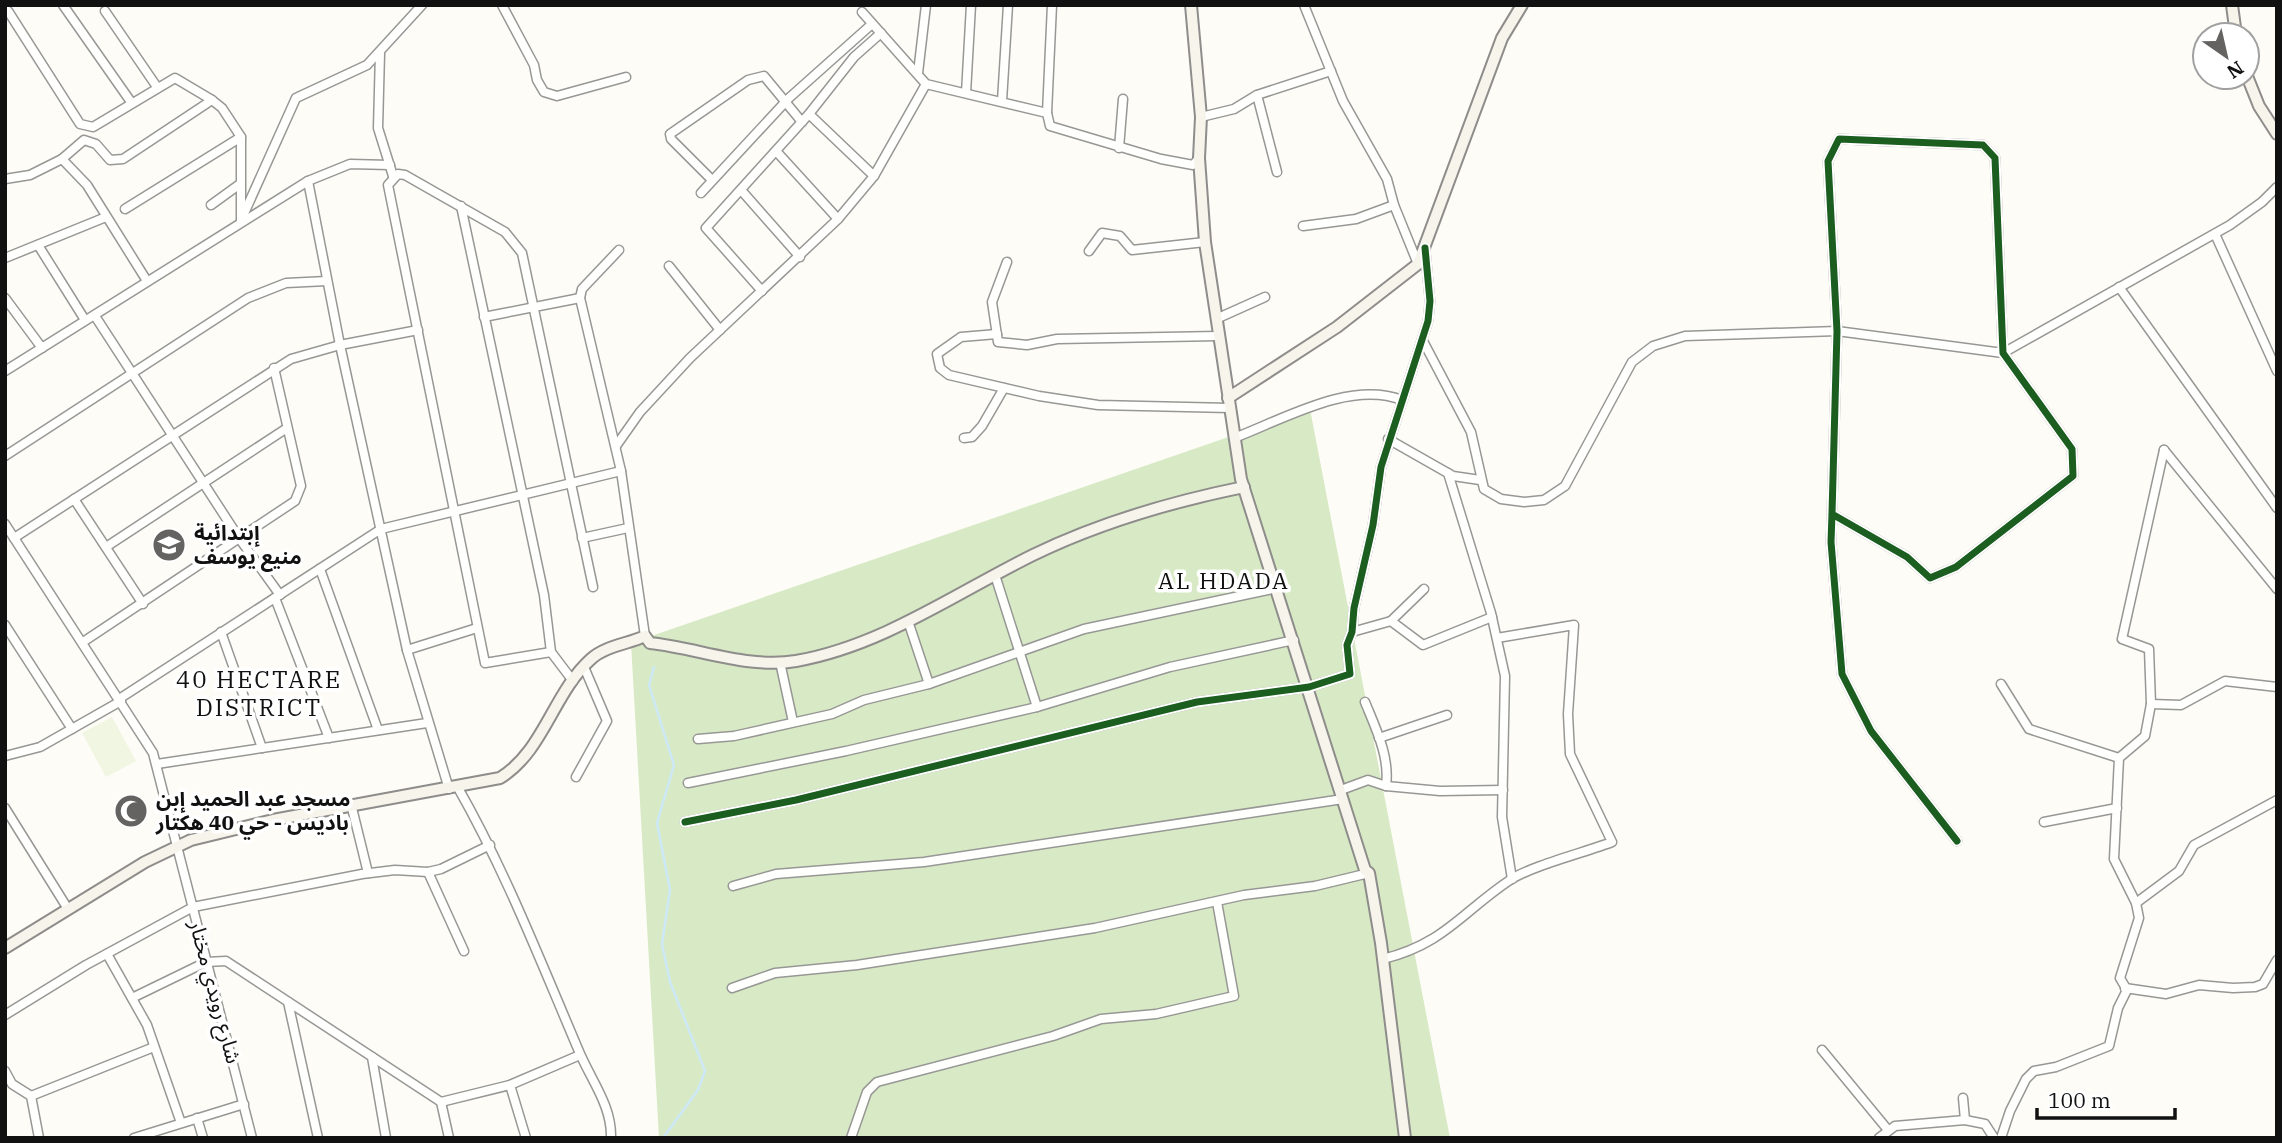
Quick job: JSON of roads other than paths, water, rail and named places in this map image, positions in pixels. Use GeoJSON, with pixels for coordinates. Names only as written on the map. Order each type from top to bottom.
{"type":"FeatureCollection","features":[{"type":"Feature","properties":{"kind":"main road"},"geometry":{"type":"LineString","coordinates":[[1191,5],[1201,117],[1199,158],[1205,242],[1234,438],[1244,487],[1365,870],[1369,873],[1383,959],[1405,1138]]}},
{"type":"Feature","properties":{"kind":"main road"},"geometry":{"type":"LineString","coordinates":[[1229,403],[1337,327],[1419,264],[1502,38],[1522,5]]}},
{"type":"Feature","properties":{"kind":"main road"},"geometry":{"type":"LineString","coordinates":[[2253,91],[2277,134]]}},
{"type":"Feature","properties":{"kind":"main road"},"geometry":{"type":"LineString","coordinates":[[5,948],[145,862],[177,846],[233,829],[500,778],[518,764],[584,667],[600,653],[645,636],[650,643],[679,645],[752,662],[796,661],[847,646],[908,621],[1079,533],[1144,509],[1244,487]]}},
{"type":"Feature","properties":{"kind":"street"},"geometry":{"type":"LineString","coordinates":[[63,5],[131,102]]}},
{"type":"Feature","properties":{"kind":"street"},"geometry":{"type":"LineString","coordinates":[[502,5],[534,65],[537,80],[544,92],[557,96],[626,77]]}},
{"type":"Feature","properties":{"kind":"street"},"geometry":{"type":"LineString","coordinates":[[918,73],[926,5]]}},
{"type":"Feature","properties":{"kind":"street"},"geometry":{"type":"LineString","coordinates":[[966,93],[971,5]]}},
{"type":"Feature","properties":{"kind":"street"},"geometry":{"type":"LineString","coordinates":[[1002,102],[1008,5]]}},
{"type":"Feature","properties":{"kind":"street"},"geometry":{"type":"LineString","coordinates":[[1052,5],[1047,113],[1049,126],[1119,148],[1193,165],[1199,158]]}},
{"type":"Feature","properties":{"kind":"street"},"geometry":{"type":"LineString","coordinates":[[1304,5],[1343,101],[1387,179],[1394,205],[1419,264]]}},
{"type":"Feature","properties":{"kind":"street"},"geometry":{"type":"LineString","coordinates":[[241,221],[296,98],[367,65],[420,6]]}},
{"type":"Feature","properties":{"kind":"street"},"geometry":{"type":"LineString","coordinates":[[8,10],[80,124],[93,127],[131,102],[179,78],[222,108],[241,137],[241,221]]}},
{"type":"Feature","properties":{"kind":"street"},"geometry":{"type":"LineString","coordinates":[[105,11],[158,87]]}},
{"type":"Feature","properties":{"kind":"street"},"geometry":{"type":"LineString","coordinates":[[862,12],[926,84],[1047,113]]}},
{"type":"Feature","properties":{"kind":"street"},"geometry":{"type":"LineString","coordinates":[[701,193],[786,101],[872,23]]}},
{"type":"Feature","properties":{"kind":"street"},"geometry":{"type":"LineString","coordinates":[[762,291],[705,228],[809,114],[854,57],[881,33]]}},
{"type":"Feature","properties":{"kind":"street"},"geometry":{"type":"LineString","coordinates":[[380,53],[378,128],[393,176],[388,185],[485,663],[551,652]]}},
{"type":"Feature","properties":{"kind":"street"},"geometry":{"type":"LineString","coordinates":[[1201,117],[1234,109],[1257,95],[1331,71]]}},
{"type":"Feature","properties":{"kind":"street"},"geometry":{"type":"LineString","coordinates":[[712,180],[671,139],[670,134],[748,80],[764,76],[802,121]]}},
{"type":"Feature","properties":{"kind":"street"},"geometry":{"type":"LineString","coordinates":[[616,446],[640,412],[720,330],[838,219],[874,176],[926,84]]}},
{"type":"Feature","properties":{"kind":"street"},"geometry":{"type":"LineString","coordinates":[[1257,95],[1277,172]]}},
{"type":"Feature","properties":{"kind":"street"},"geometry":{"type":"LineString","coordinates":[[1119,148],[1123,99]]}},
{"type":"Feature","properties":{"kind":"street"},"geometry":{"type":"LineString","coordinates":[[5,179],[30,174],[62,159],[85,140],[96,144],[110,160],[123,159],[212,100]]}},
{"type":"Feature","properties":{"kind":"street"},"geometry":{"type":"LineString","coordinates":[[809,114],[874,176]]}},
{"type":"Feature","properties":{"kind":"street"},"geometry":{"type":"LineString","coordinates":[[125,209],[241,137]]}},
{"type":"Feature","properties":{"kind":"street"},"geometry":{"type":"LineString","coordinates":[[1832,514],[1907,557],[1930,578],[1956,566],[2073,476],[2072,449],[2003,354],[1995,158],[1983,145],[1839,139],[1828,161],[1837,331],[1831,542],[1842,674],[1871,731],[1957,841]]}},
{"type":"Feature","properties":{"kind":"street"},"geometry":{"type":"LineString","coordinates":[[776,151],[838,219]]}},
{"type":"Feature","properties":{"kind":"street"},"geometry":{"type":"LineString","coordinates":[[62,159],[87,185],[147,281]]}},
{"type":"Feature","properties":{"kind":"street"},"geometry":{"type":"LineString","coordinates":[[5,371],[307,181],[350,164],[390,164]]}},
{"type":"Feature","properties":{"kind":"street"},"geometry":{"type":"LineString","coordinates":[[393,176],[405,175],[505,232],[522,253],[593,587]]}},
{"type":"Feature","properties":{"kind":"street"},"geometry":{"type":"LineString","coordinates":[[307,181],[407,650],[427,723],[453,788],[490,845],[580,1055],[612,1118],[611,1138]]}},
{"type":"Feature","properties":{"kind":"street"},"geometry":{"type":"LineString","coordinates":[[211,205],[240,184]]}},
{"type":"Feature","properties":{"kind":"street"},"geometry":{"type":"LineString","coordinates":[[1423,341],[1471,432],[1484,489],[1501,499],[1524,502],[1544,500],[1565,486],[1632,362],[1653,346],[1685,337],[1837,331],[2003,354],[2215,234],[2262,202],[2277,187]]}},
{"type":"Feature","properties":{"kind":"street"},"geometry":{"type":"LineString","coordinates":[[741,190],[800,257]]}},
{"type":"Feature","properties":{"kind":"street"},"geometry":{"type":"LineString","coordinates":[[1303,226],[1356,219],[1394,205]]}},
{"type":"Feature","properties":{"kind":"street"},"geometry":{"type":"LineString","coordinates":[[461,206],[544,595],[551,652],[573,681]]}},
{"type":"Feature","properties":{"kind":"street"},"geometry":{"type":"LineString","coordinates":[[5,258],[106,217]]}},
{"type":"Feature","properties":{"kind":"street"},"geometry":{"type":"LineString","coordinates":[[1089,251],[1102,233],[1120,236],[1132,250],[1205,242]]}},
{"type":"Feature","properties":{"kind":"street"},"geometry":{"type":"LineString","coordinates":[[2215,234],[2277,372]]}},
{"type":"Feature","properties":{"kind":"street"},"geometry":{"type":"LineString","coordinates":[[38,245],[85,320]]}},
{"type":"Feature","properties":{"kind":"street"},"geometry":{"type":"LineString","coordinates":[[685,822],[796,800],[1197,702],[1309,687],[1350,674],[1347,645],[1352,632],[1354,608],[1388,439],[1423,341],[1430,301],[1425,248]]}},
{"type":"Feature","properties":{"kind":"street"},"geometry":{"type":"LineString","coordinates":[[619,250],[582,289],[580,298],[621,471],[645,636]]}},
{"type":"Feature","properties":{"kind":"street"},"geometry":{"type":"LineString","coordinates":[[1007,262],[992,302],[998,342],[1027,345],[1058,339],[1218,336]]}},
{"type":"Feature","properties":{"kind":"street"},"geometry":{"type":"LineString","coordinates":[[669,266],[720,330]]}},
{"type":"Feature","properties":{"kind":"street"},"geometry":{"type":"LineString","coordinates":[[5,456],[267,289],[293,281],[327,281]]}},
{"type":"Feature","properties":{"kind":"street"},"geometry":{"type":"LineString","coordinates":[[2119,288],[2277,508]]}},
{"type":"Feature","properties":{"kind":"street"},"geometry":{"type":"LineString","coordinates":[[1216,319],[1265,297]]}},
{"type":"Feature","properties":{"kind":"street"},"geometry":{"type":"LineString","coordinates":[[5,298],[42,348]]}},
{"type":"Feature","properties":{"kind":"street"},"geometry":{"type":"LineString","coordinates":[[484,317],[580,298]]}},
{"type":"Feature","properties":{"kind":"street"},"geometry":{"type":"LineString","coordinates":[[95,316],[277,597],[329,738]]}},
{"type":"Feature","properties":{"kind":"street"},"geometry":{"type":"LineString","coordinates":[[14,538],[274,368],[294,358],[340,345],[418,330]]}},
{"type":"Feature","properties":{"kind":"street"},"geometry":{"type":"LineString","coordinates":[[997,334],[961,337],[937,354],[940,368],[949,375],[1004,388],[1098,405],[1229,403]]}},
{"type":"Feature","properties":{"kind":"street"},"geometry":{"type":"LineString","coordinates":[[83,642],[295,501],[301,486],[274,368]]}},
{"type":"Feature","properties":{"kind":"street"},"geometry":{"type":"LineString","coordinates":[[964,438],[972,437],[982,426],[1004,388]]}},
{"type":"Feature","properties":{"kind":"street"},"geometry":{"type":"LineString","coordinates":[[1234,438],[1345,396],[1374,392],[1402,400]]}},
{"type":"Feature","properties":{"kind":"street"},"geometry":{"type":"LineString","coordinates":[[106,547],[287,428]]}},
{"type":"Feature","properties":{"kind":"street"},"geometry":{"type":"LineString","coordinates":[[1388,439],[1448,473],[1480,480]]}},
{"type":"Feature","properties":{"kind":"street"},"geometry":{"type":"LineString","coordinates":[[2001,1138],[2010,1111],[2026,1079],[2034,1071],[2056,1067],[2080,1055],[2109,1046],[2125,988],[2120,978],[2139,918],[2136,903],[2114,859],[2119,758],[2145,736],[2151,704],[2149,649],[2122,639],[2164,450],[2277,589]]}},
{"type":"Feature","properties":{"kind":"street"},"geometry":{"type":"LineString","coordinates":[[5,756],[34,750],[72,729],[381,529],[621,471]]}},
{"type":"Feature","properties":{"kind":"street"},"geometry":{"type":"LineString","coordinates":[[1448,473],[1492,617],[1507,692],[1503,825],[1512,878]]}},
{"type":"Feature","properties":{"kind":"street"},"geometry":{"type":"LineString","coordinates":[[74,499],[143,604]]}},
{"type":"Feature","properties":{"kind":"street","name":"شارع رويدي مختار"},"geometry":{"type":"LineString","coordinates":[[5,524],[153,753],[253,1138]]}},
{"type":"Feature","properties":{"kind":"street"},"geometry":{"type":"LineString","coordinates":[[582,538],[628,528]]}},
{"type":"Feature","properties":{"kind":"street"},"geometry":{"type":"LineString","coordinates":[[320,569],[378,730]]}},
{"type":"Feature","properties":{"kind":"street"},"geometry":{"type":"LineString","coordinates":[[995,575],[1037,707]]}},
{"type":"Feature","properties":{"kind":"street"},"geometry":{"type":"LineString","coordinates":[[698,739],[734,736],[832,714],[896,690],[929,684],[1021,650],[1115,621],[1277,588]]}},
{"type":"Feature","properties":{"kind":"street"},"geometry":{"type":"LineString","coordinates":[[1352,632],[1391,621],[1424,589]]}},
{"type":"Feature","properties":{"kind":"street"},"geometry":{"type":"LineString","coordinates":[[1391,621],[1423,645],[1492,617]]}},
{"type":"Feature","properties":{"kind":"street"},"geometry":{"type":"LineString","coordinates":[[908,621],[929,684]]}},
{"type":"Feature","properties":{"kind":"street"},"geometry":{"type":"LineString","coordinates":[[5,625],[72,729]]}},
{"type":"Feature","properties":{"kind":"street"},"geometry":{"type":"LineString","coordinates":[[1383,959],[1410,952],[1437,938],[1512,878],[1612,842],[1570,754],[1569,714],[1574,625],[1497,638]]}},
{"type":"Feature","properties":{"kind":"street"},"geometry":{"type":"LineString","coordinates":[[407,650],[477,628]]}},
{"type":"Feature","properties":{"kind":"street"},"geometry":{"type":"LineString","coordinates":[[221,632],[262,748]]}},
{"type":"Feature","properties":{"kind":"street"},"geometry":{"type":"LineString","coordinates":[[688,783],[833,754],[1037,707],[1170,667],[1294,640]]}},
{"type":"Feature","properties":{"kind":"street"},"geometry":{"type":"LineString","coordinates":[[780,662],[793,722]]}},
{"type":"Feature","properties":{"kind":"street"},"geometry":{"type":"LineString","coordinates":[[576,777],[607,721],[584,667]]}},
{"type":"Feature","properties":{"kind":"street"},"geometry":{"type":"LineString","coordinates":[[2151,704],[2182,705],[2225,681],[2277,687]]}},
{"type":"Feature","properties":{"kind":"street"},"geometry":{"type":"LineString","coordinates":[[2001,684],[2029,729],[2119,758]]}},
{"type":"Feature","properties":{"kind":"street"},"geometry":{"type":"LineString","coordinates":[[1365,702],[1388,771],[1386,786]]}},
{"type":"Feature","properties":{"kind":"street"},"geometry":{"type":"LineString","coordinates":[[1379,738],[1447,715]]}},
{"type":"Feature","properties":{"kind":"street"},"geometry":{"type":"LineString","coordinates":[[157,764],[427,723]]}},
{"type":"Feature","properties":{"kind":"street"},"geometry":{"type":"LineString","coordinates":[[733,886],[776,874],[924,862],[1342,795],[1368,780],[1386,786],[1470,793],[1503,790]]}},
{"type":"Feature","properties":{"kind":"street"},"geometry":{"type":"LineString","coordinates":[[2136,903],[2179,870],[2194,845],[2277,800]]}},
{"type":"Feature","properties":{"kind":"street"},"geometry":{"type":"LineString","coordinates":[[352,808],[368,873]]}},
{"type":"Feature","properties":{"kind":"street"},"geometry":{"type":"LineString","coordinates":[[2045,822],[2117,808]]}},
{"type":"Feature","properties":{"kind":"street"},"geometry":{"type":"LineString","coordinates":[[6,810],[68,909]]}},
{"type":"Feature","properties":{"kind":"street"},"geometry":{"type":"LineString","coordinates":[[5,1016],[107,954],[193,907],[368,873],[395,870],[428,872],[441,869],[490,845]]}},
{"type":"Feature","properties":{"kind":"street"},"geometry":{"type":"LineString","coordinates":[[428,872],[464,951]]}},
{"type":"Feature","properties":{"kind":"street"},"geometry":{"type":"LineString","coordinates":[[732,988],[775,973],[857,965],[1095,928],[1217,902],[1307,888],[1369,873]]}},
{"type":"Feature","properties":{"kind":"street"},"geometry":{"type":"LineString","coordinates":[[852,1138],[867,1092],[877,1082],[1053,1036],[1101,1019],[1156,1014],[1234,996],[1217,902]]}},
{"type":"Feature","properties":{"kind":"street"},"geometry":{"type":"LineString","coordinates":[[107,954],[147,1025],[181,1123]]}},
{"type":"Feature","properties":{"kind":"street"},"geometry":{"type":"LineString","coordinates":[[132,998],[206,962],[226,961],[441,1102],[450,1138]]}},
{"type":"Feature","properties":{"kind":"street"},"geometry":{"type":"LineString","coordinates":[[2125,988],[2166,994],[2199,985],[2255,987],[2263,984],[2277,961]]}},
{"type":"Feature","properties":{"kind":"street"},"geometry":{"type":"LineString","coordinates":[[288,1002],[318,1138]]}},
{"type":"Feature","properties":{"kind":"street"},"geometry":{"type":"LineString","coordinates":[[31,1096],[154,1047]]}},
{"type":"Feature","properties":{"kind":"street"},"geometry":{"type":"LineString","coordinates":[[1822,1050],[1888,1130]]}},
{"type":"Feature","properties":{"kind":"street"},"geometry":{"type":"LineString","coordinates":[[441,1102],[510,1084],[580,1055]]}},
{"type":"Feature","properties":{"kind":"street"},"geometry":{"type":"LineString","coordinates":[[372,1057],[386,1138]]}},
{"type":"Feature","properties":{"kind":"street"},"geometry":{"type":"LineString","coordinates":[[5,1071],[12,1084],[31,1096],[39,1138]]}},
{"type":"Feature","properties":{"kind":"street"},"geometry":{"type":"LineString","coordinates":[[510,1084],[526,1138]]}},
{"type":"Feature","properties":{"kind":"street"},"geometry":{"type":"LineString","coordinates":[[1963,1098],[1965,1120]]}},
{"type":"Feature","properties":{"kind":"street"},"geometry":{"type":"LineString","coordinates":[[134,1138],[244,1104]]}},
{"type":"Feature","properties":{"kind":"street"},"geometry":{"type":"LineString","coordinates":[[197,1118],[203,1138]]}},
{"type":"Feature","properties":{"kind":"street"},"geometry":{"type":"LineString","coordinates":[[1879,1138],[1895,1126],[1965,1120],[1985,1124],[1994,1138]]}},
{"type":"Feature","properties":{"kind":"waterway"},"geometry":{"type":"LineString","coordinates":[[654,667],[649,685],[674,765],[657,823],[670,890],[662,944],[670,982],[705,1071],[698,1090],[663,1138]]}},
{"type":"Feature","properties":{"kind":"place","name":"إبتدائية منيع يوسف"},"geometry":{"type":"Point","coordinates":[169,545]}},
{"type":"Feature","properties":{"kind":"place","name":"مسجد عبد الحميد إبن باديس - حي 40 هكتار"},"geometry":{"type":"Point","coordinates":[131,811]}},
{"type":"Feature","properties":{"kind":"district","name":"AL HDADA"},"geometry":{"type":"Point","coordinates":[1224,581]}},
{"type":"Feature","properties":{"kind":"district","name":"40 HECTARE DISTRICT"},"geometry":{"type":"Point","coordinates":[259,694]}}]}
